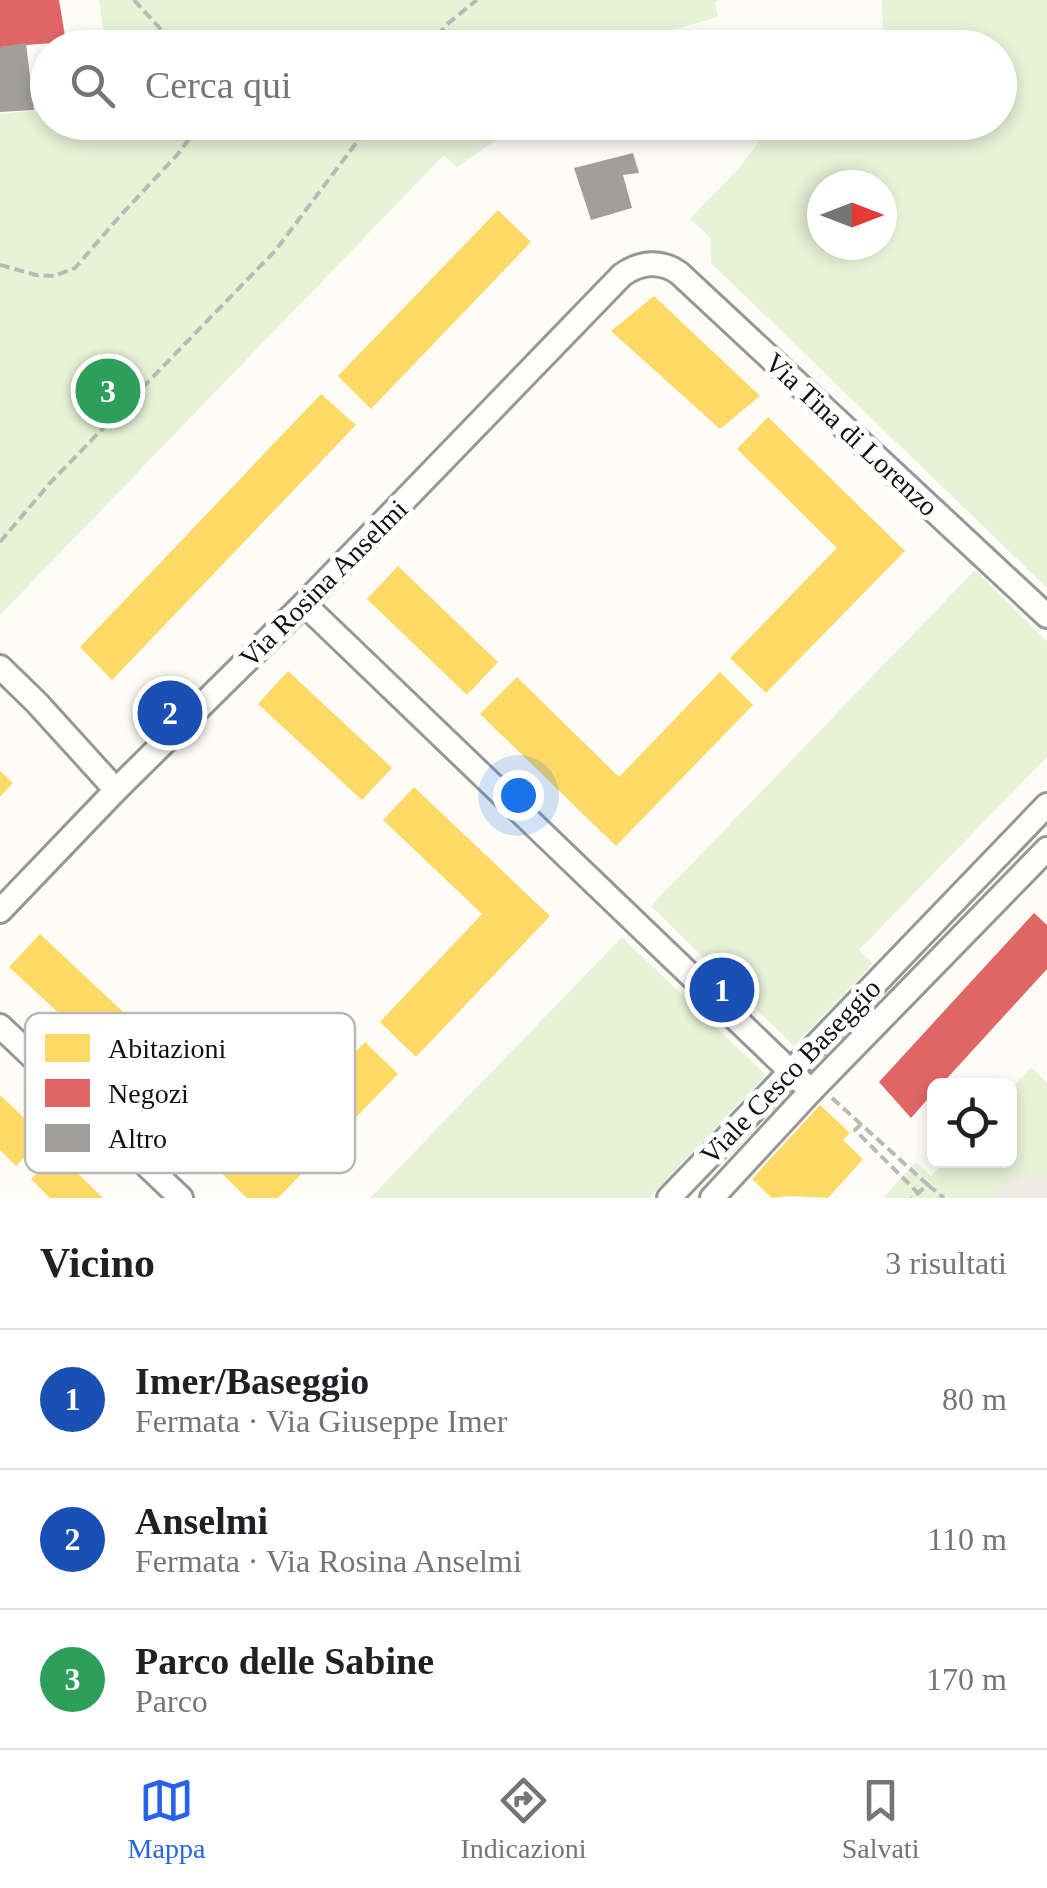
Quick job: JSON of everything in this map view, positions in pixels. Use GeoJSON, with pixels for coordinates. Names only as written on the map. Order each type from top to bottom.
{"type":"FeatureCollection","features":[{"type":"Feature","properties":{"kind":"street","name":"Via Rosina Anselmi"},"geometry":{"type":"LineString","coordinates":[[0,911],[622,275],[650,264]]}},
{"type":"Feature","properties":{"kind":"street","name":"Via Tina di Lorenzo"},"geometry":{"type":"LineString","coordinates":[[650,264],[665,265],[679,273],[1047,616]]}},
{"type":"Feature","properties":{"kind":"street"},"geometry":{"type":"LineString","coordinates":[[304,604],[790,1072],[814,1088]]}},
{"type":"Feature","properties":{"kind":"street"},"geometry":{"type":"LineString","coordinates":[[0,666],[116,790]]}},
{"type":"Feature","properties":{"kind":"street","name":"Viale Cesco Baseggio"},"geometry":{"type":"LineString","coordinates":[[669,1198],[1047,805]]}},
{"type":"Feature","properties":{"kind":"street","name":"Viale Cesco Baseggio"},"geometry":{"type":"LineString","coordinates":[[712,1198],[1047,849]]}},
{"type":"Feature","properties":{"kind":"street"},"geometry":{"type":"LineString","coordinates":[[912,944],[932,967]]}},
{"type":"Feature","properties":{"kind":"street"},"geometry":{"type":"LineString","coordinates":[[0,1026],[25,1050]]}},
{"type":"Feature","properties":{"kind":"street"},"geometry":{"type":"LineString","coordinates":[[154,1173],[180,1198]]}},
{"type":"Feature","properties":{"kind":"path"},"geometry":{"type":"LineString","coordinates":[[134,0],[162,30]]}},
{"type":"Feature","properties":{"kind":"path"},"geometry":{"type":"LineString","coordinates":[[442,30],[476,0]]}},
{"type":"Feature","properties":{"kind":"path"},"geometry":{"type":"LineString","coordinates":[[0,265],[54,276],[75,268],[187,140]]}},
{"type":"Feature","properties":{"kind":"path"},"geometry":{"type":"LineString","coordinates":[[0,542],[50,483],[275,252],[359,140]]}},
{"type":"Feature","properties":{"kind":"path"},"geometry":{"type":"LineString","coordinates":[[814,1088],[944,1198]]}},
{"type":"Feature","properties":{"kind":"path"},"geometry":{"type":"LineString","coordinates":[[861,1124],[855,1130],[923,1198]]}},
{"type":"Feature","properties":{"kind":"path"},"geometry":{"type":"LineString","coordinates":[[910,1198],[928,1185]]}},
{"type":"Feature","properties":{"kind":"green space"},"geometry":{"type":"Polygon","coordinates":[[[99,0],[720,0],[715,2],[718,17],[672,30],[103,30],[99,0]]]}},
{"type":"Feature","properties":{"kind":"green space"},"geometry":{"type":"Polygon","coordinates":[[[882,0],[1047,0],[1047,588],[711,263],[711,238],[690,219],[760,140],[1017,140],[1017,30],[883,30],[882,0]]]}},
{"type":"Feature","properties":{"kind":"green space"},"geometry":{"type":"Polygon","coordinates":[[[30,111],[30,140],[496,140],[457,167],[444,155],[0,615],[0,114],[30,111]]]}},
{"type":"Feature","properties":{"kind":"green space"},"geometry":{"type":"Polygon","coordinates":[[[975,570],[1047,641],[1047,757],[859,950],[873,964],[794,1046],[651,906],[975,570]]]}},
{"type":"Feature","properties":{"kind":"green space"},"geometry":{"type":"Polygon","coordinates":[[[622,937],[766,1075],[649,1198],[370,1198],[622,937]]]}},
{"type":"Feature","properties":{"kind":"green space"},"geometry":{"type":"Polygon","coordinates":[[[1031,1067],[1047,1083],[1047,1198],[883,1198],[916,1162],[931,1176],[938,1168],[1017,1168],[1017,1082],[1031,1067]]]}},
{"type":"Feature","properties":{"kind":"shaded area"},"geometry":{"type":"Polygon","coordinates":[[[1022,1169],[1047,1180],[1047,1198],[998,1198],[991,1191],[1022,1169]]]}},
{"type":"Feature","properties":{"kind":"building: Abitazioni"},"geometry":{"type":"Polygon","coordinates":[[[498,210],[531,242],[371,409],[338,376],[498,210]]]}},
{"type":"Feature","properties":{"kind":"building: Abitazioni"},"geometry":{"type":"Polygon","coordinates":[[[654,296],[760,396],[720,429],[611,331],[654,296]]]}},
{"type":"Feature","properties":{"kind":"building: Abitazioni"},"geometry":{"type":"Polygon","coordinates":[[[321,394],[356,425],[112,680],[80,647],[321,394]]]}},
{"type":"Feature","properties":{"kind":"building: Abitazioni"},"geometry":{"type":"Polygon","coordinates":[[[768,417],[905,551],[766,693],[730,658],[837,548],[737,449],[768,417]]]}},
{"type":"Feature","properties":{"kind":"building: Abitazioni"},"geometry":{"type":"Polygon","coordinates":[[[398,566],[498,662],[467,695],[367,599],[398,566]]]}},
{"type":"Feature","properties":{"kind":"building: Abitazioni"},"geometry":{"type":"Polygon","coordinates":[[[288,671],[392,768],[362,800],[258,704],[288,671]]]}},
{"type":"Feature","properties":{"kind":"building: Abitazioni"},"geometry":{"type":"Polygon","coordinates":[[[720,672],[753,705],[616,846],[480,714],[517,677],[619,777],[720,672]]]}},
{"type":"Feature","properties":{"kind":"building: Abitazioni"},"geometry":{"type":"Polygon","coordinates":[[[0,771],[13,783],[0,797],[0,771]]]}},
{"type":"Feature","properties":{"kind":"building: Abitazioni"},"geometry":{"type":"Polygon","coordinates":[[[414,787],[550,916],[416,1057],[380,1022],[482,914],[383,820],[414,787]]]}},
{"type":"Feature","properties":{"kind":"building: Abitazioni"},"geometry":{"type":"Polygon","coordinates":[[[40,934],[124,1013],[59,1013],[9,967],[40,934]]]}},
{"type":"Feature","properties":{"kind":"building: Abitazioni"},"geometry":{"type":"Polygon","coordinates":[[[365,1042],[398,1074],[355,1118],[355,1052],[365,1042]]]}},
{"type":"Feature","properties":{"kind":"building: Abitazioni"},"geometry":{"type":"Polygon","coordinates":[[[0,1095],[25,1119],[25,1157],[16,1166],[0,1150],[0,1095]]]}},
{"type":"Feature","properties":{"kind":"building: Abitazioni"},"geometry":{"type":"Polygon","coordinates":[[[820,1105],[850,1133],[843,1140],[863,1159],[828,1198],[772,1198],[752,1179],[820,1105]]]}},
{"type":"Feature","properties":{"kind":"building: Abitazioni"},"geometry":{"type":"Polygon","coordinates":[[[37,1173],[77,1173],[103,1198],[50,1198],[31,1179],[37,1173]]]}},
{"type":"Feature","properties":{"kind":"building: Abitazioni"},"geometry":{"type":"Polygon","coordinates":[[[221,1173],[302,1173],[278,1198],[247,1198],[221,1173]]]}},
{"type":"Feature","properties":{"kind":"building: Negozi"},"geometry":{"type":"Polygon","coordinates":[[[0,0],[59,0],[64,30],[30,30],[30,45],[0,47],[0,0]]]}},
{"type":"Feature","properties":{"kind":"building: Negozi"},"geometry":{"type":"Polygon","coordinates":[[[1034,913],[1047,925],[1047,969],[947,1078],[927,1078],[927,1100],[911,1118],[879,1082],[1034,913]]]}},
{"type":"Feature","properties":{"kind":"building: Altro"},"geometry":{"type":"Polygon","coordinates":[[[26,43],[30,110],[0,112],[0,47],[26,43]]]}},
{"type":"Feature","properties":{"kind":"building: Altro"},"geometry":{"type":"Polygon","coordinates":[[[633,153],[639,173],[623,175],[632,208],[591,220],[574,168],[633,153]]]}},
{"type":"Feature","properties":{"kind":"place","name":"Parco delle Sabine"},"geometry":{"type":"Point","coordinates":[108,391]}},
{"type":"Feature","properties":{"kind":"place","name":"Anselmi"},"geometry":{"type":"Point","coordinates":[170,713]}},
{"type":"Feature","properties":{"kind":"place","name":"Imer/Baseggio"},"geometry":{"type":"Point","coordinates":[722,990]}}]}
